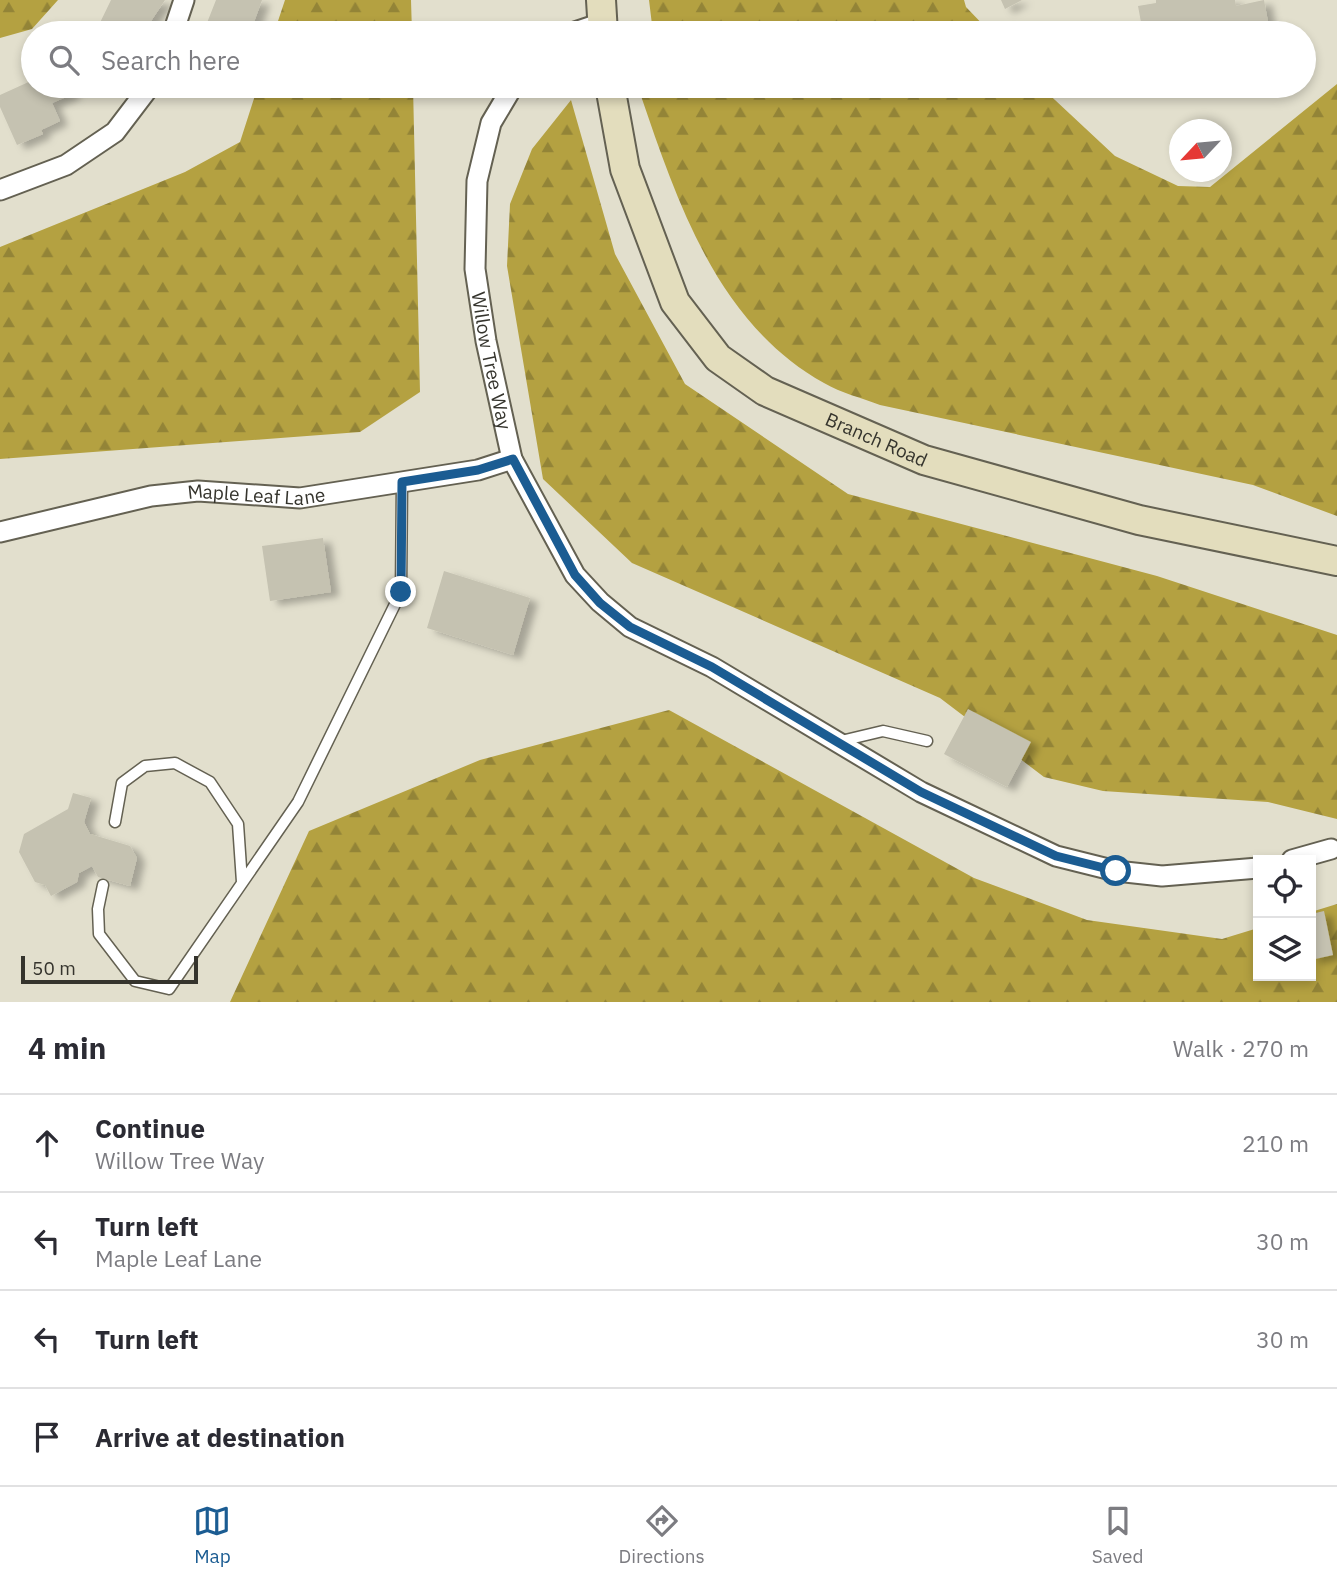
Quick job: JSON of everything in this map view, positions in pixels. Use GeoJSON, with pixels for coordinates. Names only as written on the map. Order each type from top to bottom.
{"type":"FeatureCollection","features":[{"type":"Feature","properties":{"kind":"street"},"geometry":{"type":"LineString","coordinates":[[177,21],[184,0]]}},
{"type":"Feature","properties":{"kind":"street"},"geometry":{"type":"LineString","coordinates":[[0,190],[66,165],[115,132],[141,98]]}},
{"type":"Feature","properties":{"kind":"street","name":"Willow Tree Way"},"geometry":{"type":"LineString","coordinates":[[506,98],[491,123],[477,181],[475,269],[486,341],[513,459],[575,575],[600,603],[630,627],[712,667],[921,792],[1056,856],[1116,871],[1162,876],[1253,868]]}},
{"type":"Feature","properties":{"kind":"street","name":"Branch Road"},"geometry":{"type":"LineString","coordinates":[[612,98],[625,169],[675,302],[718,358],[765,391],[923,460],[1139,520],[1337,561]]}},
{"type":"Feature","properties":{"kind":"street","name":"Maple Leaf Lane"},"geometry":{"type":"LineString","coordinates":[[0,532],[151,496],[198,491],[300,498],[478,470],[513,459]]}},
{"type":"Feature","properties":{"kind":"street"},"geometry":{"type":"LineString","coordinates":[[1310,855],[1331,849]]}},
{"type":"Feature","properties":{"kind":"lane"},"geometry":{"type":"LineString","coordinates":[[103,885],[98,909],[99,934],[135,981],[169,989],[298,802],[401,592],[402,482]]}},
{"type":"Feature","properties":{"kind":"lane"},"geometry":{"type":"LineString","coordinates":[[837,742],[883,731],[928,741]]}},
{"type":"Feature","properties":{"kind":"lane"},"geometry":{"type":"LineString","coordinates":[[115,822],[122,783],[145,766],[175,763],[210,782],[238,824],[242,883]]}},
{"type":"Feature","properties":{"kind":"green space"},"geometry":{"type":"Polygon","coordinates":[[[0,0],[58,0],[39,21],[21,21],[21,32],[0,38],[0,0]]]}},
{"type":"Feature","properties":{"kind":"green space"},"geometry":{"type":"Polygon","coordinates":[[[285,0],[411,0],[412,21],[278,21],[285,0]]]}},
{"type":"Feature","properties":{"kind":"green space"},"geometry":{"type":"Polygon","coordinates":[[[649,0],[964,0],[966,7],[979,21],[652,21],[649,0]]]}},
{"type":"Feature","properties":{"kind":"green space"},"geometry":{"type":"Polygon","coordinates":[[[1337,84],[1337,516],[1253,485],[880,405],[824,383],[787,358],[756,328],[729,295],[687,219],[642,98],[1053,98],[1115,156],[1178,186],[1210,187],[1216,182],[1232,182],[1232,169],[1337,84]]]}},
{"type":"Feature","properties":{"kind":"green space"},"geometry":{"type":"Polygon","coordinates":[[[254,98],[413,98],[420,392],[360,432],[0,459],[0,247],[185,172],[240,142],[254,98]]]}},
{"type":"Feature","properties":{"kind":"green space"},"geometry":{"type":"Polygon","coordinates":[[[571,100],[615,254],[685,384],[848,494],[1157,576],[1337,635],[1337,819],[1268,802],[1103,791],[1044,777],[940,698],[632,563],[543,479],[507,266],[510,204],[532,149],[571,100]]]}},
{"type":"Feature","properties":{"kind":"green space"},"geometry":{"type":"Polygon","coordinates":[[[669,710],[974,878],[1087,920],[1222,939],[1253,930],[1253,981],[1316,981],[1316,910],[1337,904],[1337,1002],[230,1002],[309,831],[480,760],[669,710]]]}},
{"type":"Feature","properties":{"kind":"building"},"geometry":{"type":"Polygon","coordinates":[[[111,0],[165,0],[151,21],[101,21],[111,0]]]}},
{"type":"Feature","properties":{"kind":"building"},"geometry":{"type":"Polygon","coordinates":[[[216,0],[262,0],[254,21],[208,21],[216,0]]]}},
{"type":"Feature","properties":{"kind":"building"},"geometry":{"type":"Polygon","coordinates":[[[1001,0],[1022,0],[1005,9],[1001,0]]]}},
{"type":"Feature","properties":{"kind":"building"},"geometry":{"type":"Polygon","coordinates":[[[1156,0],[1235,0],[1236,6],[1264,0],[1268,21],[1141,21],[1138,6],[1156,3],[1156,0]]]}},
{"type":"Feature","properties":{"kind":"building"},"geometry":{"type":"Polygon","coordinates":[[[21,85],[21,98],[64,98],[52,103],[60,121],[41,130],[43,134],[17,145],[0,107],[0,95],[21,85]]]}},
{"type":"Feature","properties":{"kind":"building"},"geometry":{"type":"Polygon","coordinates":[[[323,538],[331,592],[270,601],[262,546],[323,538]]]}},
{"type":"Feature","properties":{"kind":"building"},"geometry":{"type":"Polygon","coordinates":[[[444,571],[530,598],[513,655],[427,628],[444,571]]]}},
{"type":"Feature","properties":{"kind":"building"},"geometry":{"type":"Polygon","coordinates":[[[968,709],[1031,742],[1007,787],[944,754],[968,709]]]}},
{"type":"Feature","properties":{"kind":"building"},"geometry":{"type":"Polygon","coordinates":[[[73,793],[91,798],[84,822],[90,834],[130,846],[137,858],[130,886],[98,877],[92,866],[79,873],[77,882],[51,896],[45,885],[35,882],[19,852],[24,834],[68,809],[73,793]]]}},
{"type":"Feature","properties":{"kind":"building"},"geometry":{"type":"Polygon","coordinates":[[[1324,911],[1333,955],[1316,959],[1316,918],[1316,913],[1324,911]]]}},
{"type":"Feature","properties":{"kind":"route"},"geometry":{"type":"LineString","coordinates":[[401,592],[402,482],[478,470],[513,459],[575,575],[600,603],[630,627],[712,667],[921,792],[1056,856],[1116,871]]}}]}
